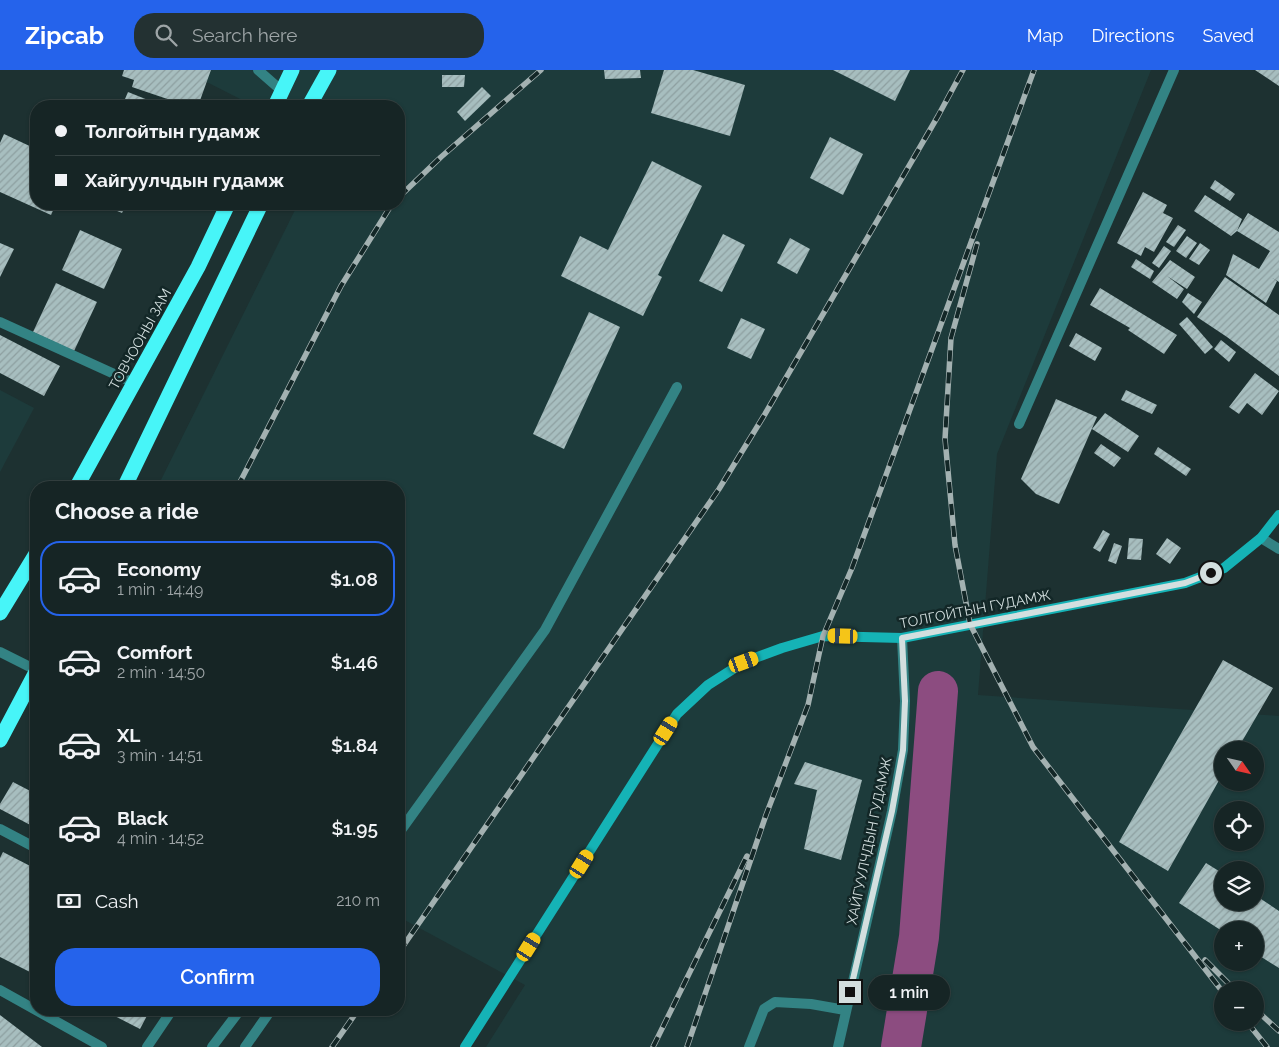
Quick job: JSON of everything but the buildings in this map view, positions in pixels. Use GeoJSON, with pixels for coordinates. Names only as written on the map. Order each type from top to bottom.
{"type":"FeatureCollection","features":[{"type":"Feature","properties":{"kind":"highway"},"geometry":{"type":"LineString","coordinates":[[278,100],[292,70]]}},
{"type":"Feature","properties":{"kind":"highway"},"geometry":{"type":"LineString","coordinates":[[312,100],[329,70]]}},
{"type":"Feature","properties":{"kind":"highway","name":"ТОВЧООНЫ ЗАМ"},"geometry":{"type":"LineString","coordinates":[[80,481],[198,267],[225,210]]}},
{"type":"Feature","properties":{"kind":"highway"},"geometry":{"type":"LineString","coordinates":[[127,481],[258,210]]}},
{"type":"Feature","properties":{"kind":"highway"},"geometry":{"type":"LineString","coordinates":[[0,613],[30,564]]}},
{"type":"Feature","properties":{"kind":"highway"},"geometry":{"type":"LineString","coordinates":[[0,740],[30,682]]}},
{"type":"Feature","properties":{"kind":"main road","name":"ТОЛГОЙТЫН ГУДАМЖ"},"geometry":{"type":"LineString","coordinates":[[465,1047],[677,714],[708,685],[744,662],[823,636],[902,638],[1185,583],[1224,568],[1261,538],[1279,515]]}},
{"type":"Feature","properties":{"kind":"street"},"geometry":{"type":"LineString","coordinates":[[258,70],[282,91]]}},
{"type":"Feature","properties":{"kind":"street"},"geometry":{"type":"LineString","coordinates":[[1019,424],[1174,70]]}},
{"type":"Feature","properties":{"kind":"street"},"geometry":{"type":"LineString","coordinates":[[0,322],[134,383]]}},
{"type":"Feature","properties":{"kind":"street"},"geometry":{"type":"LineString","coordinates":[[405,825],[544,630],[677,387]]}},
{"type":"Feature","properties":{"kind":"street"},"geometry":{"type":"LineString","coordinates":[[1261,538],[1279,549]]}},
{"type":"Feature","properties":{"kind":"street","name":"ХАЙГУУЛЧДЫН ГУДАМЖ"},"geometry":{"type":"LineString","coordinates":[[838,1047],[892,811],[903,750],[905,701],[902,638]]}},
{"type":"Feature","properties":{"kind":"street"},"geometry":{"type":"LineString","coordinates":[[0,652],[30,668]]}},
{"type":"Feature","properties":{"kind":"street"},"geometry":{"type":"LineString","coordinates":[[0,829],[30,845]]}},
{"type":"Feature","properties":{"kind":"street"},"geometry":{"type":"LineString","coordinates":[[0,990],[30,1007]]}},
{"type":"Feature","properties":{"kind":"street"},"geometry":{"type":"LineString","coordinates":[[749,1047],[764,1009],[775,1002],[811,1004],[845,1010]]}},
{"type":"Feature","properties":{"kind":"street"},"geometry":{"type":"LineString","coordinates":[[47,1016],[102,1047]]}},
{"type":"Feature","properties":{"kind":"street"},"geometry":{"type":"LineString","coordinates":[[146,1047],[168,1016]]}},
{"type":"Feature","properties":{"kind":"street"},"geometry":{"type":"LineString","coordinates":[[212,1047],[235,1016]]}},
{"type":"Feature","properties":{"kind":"street"},"geometry":{"type":"LineString","coordinates":[[245,1047],[267,1016]]}},
{"type":"Feature","properties":{"kind":"shaded area"},"geometry":{"type":"Polygon","coordinates":[[[183,70],[1151,70],[997,454],[978,695],[1279,716],[1279,1047],[486,1047],[525,985],[405,920],[405,481],[160,481],[295,210],[405,210],[405,100],[242,100],[183,70]]]}},
{"type":"Feature","properties":{"kind":"shaded area"},"geometry":{"type":"Polygon","coordinates":[[[0,390],[34,408],[0,472],[0,390]]]}},
{"type":"Feature","properties":{"kind":"waterway"},"geometry":{"type":"LineString","coordinates":[[901,1047],[919,937],[938,691]]}},
{"type":"Feature","properties":{"kind":"railway"},"geometry":{"type":"LineString","coordinates":[[405,191],[441,157],[541,70]]}},
{"type":"Feature","properties":{"kind":"railway"},"geometry":{"type":"LineString","coordinates":[[405,943],[719,489],[765,414],[963,70]]}},
{"type":"Feature","properties":{"kind":"railway"},"geometry":{"type":"LineString","coordinates":[[687,1047],[766,815],[808,705],[823,636],[852,568],[1034,70]]}},
{"type":"Feature","properties":{"kind":"railway"},"geometry":{"type":"LineString","coordinates":[[241,481],[341,286],[388,210]]}},
{"type":"Feature","properties":{"kind":"railway"},"geometry":{"type":"LineString","coordinates":[[977,244],[951,338],[945,439],[955,545],[970,624],[1033,747],[1214,981]]}},
{"type":"Feature","properties":{"kind":"railway"},"geometry":{"type":"LineString","coordinates":[[653,1047],[747,856]]}},
{"type":"Feature","properties":{"kind":"railway"},"geometry":{"type":"LineString","coordinates":[[1205,960],[1226,981]]}},
{"type":"Feature","properties":{"kind":"railway"},"geometry":{"type":"LineString","coordinates":[[332,1047],[354,1016]]}},
{"type":"Feature","properties":{"kind":"railway"},"geometry":{"type":"LineString","coordinates":[[1264,1017],[1279,1031]]}},
{"type":"Feature","properties":{"kind":"railway"},"geometry":{"type":"LineString","coordinates":[[1254,1031],[1267,1047]]}},
{"type":"Feature","properties":{"kind":"route"},"geometry":{"type":"LineString","coordinates":[[850,992],[892,811],[903,750],[905,701],[902,638],[1185,583],[1211,573]]}}]}
